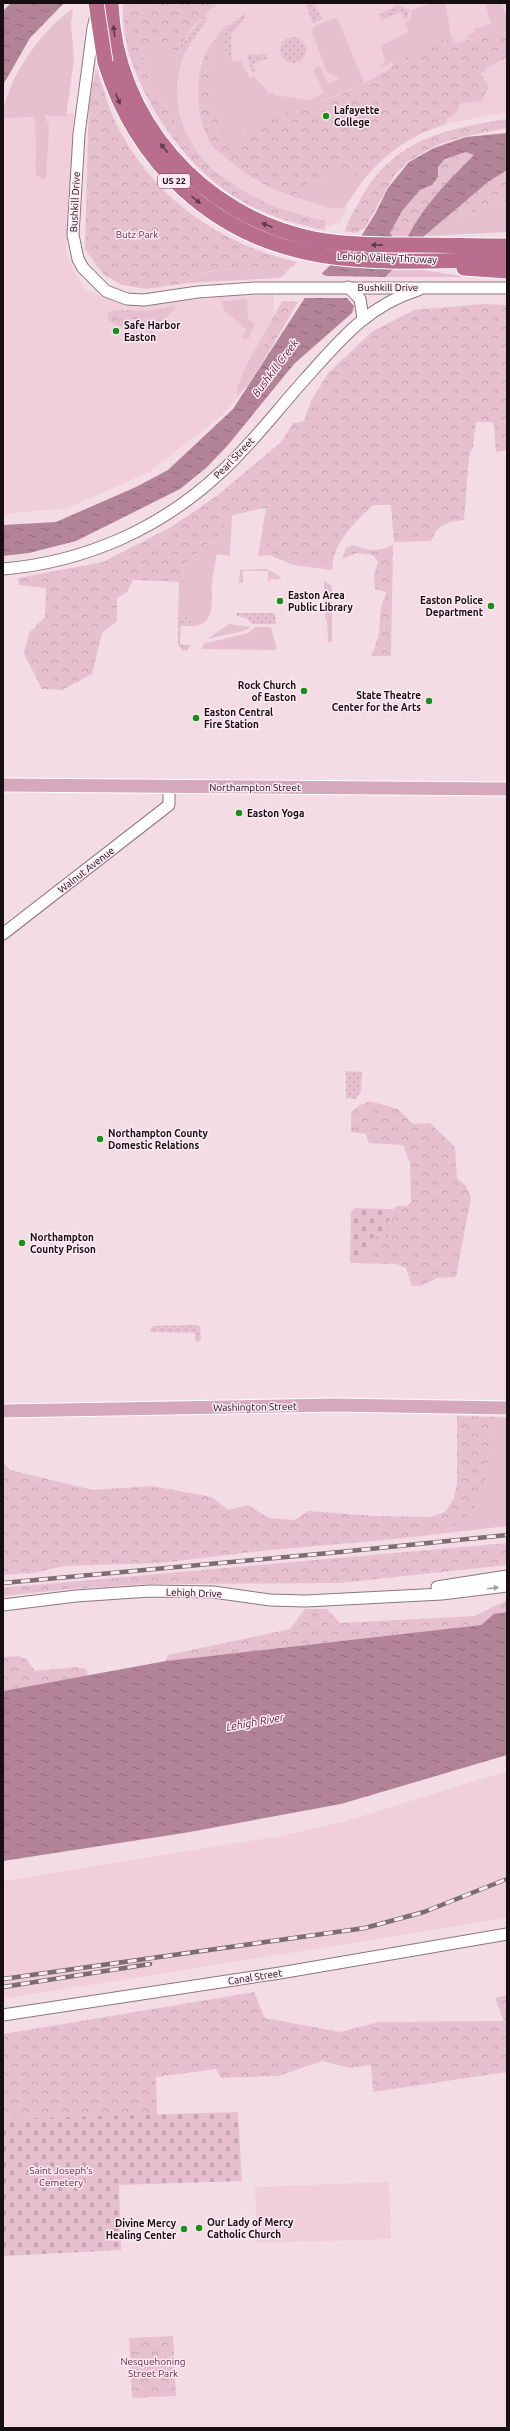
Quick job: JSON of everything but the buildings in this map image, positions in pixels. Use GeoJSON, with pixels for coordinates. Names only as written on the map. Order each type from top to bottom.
{"type":"FeatureCollection","features":[{"type":"Feature","properties":{"kind":"highway","name":"Lehigh Valley Thruway"},"geometry":{"type":"LineString","coordinates":[[96,3],[112,60],[119,102],[134,131],[153,157],[175,181],[210,211],[236,227],[264,240],[293,249],[349,258],[402,260],[507,260]]}},
{"type":"Feature","properties":{"kind":"highway","name":"Lehigh Valley Thruway"},"geometry":{"type":"LineString","coordinates":[[111,3],[112,60],[147,123],[185,171],[219,199],[243,214],[269,226],[304,237],[350,244],[507,246]]}},
{"type":"Feature","properties":{"kind":"highway"},"geometry":{"type":"LineString","coordinates":[[416,245],[507,236]]}},
{"type":"Feature","properties":{"kind":"highway"},"geometry":{"type":"LineString","coordinates":[[420,260],[468,269],[507,271]]}},
{"type":"Feature","properties":{"kind":"main road","name":"Northampton Street"},"geometry":{"type":"LineString","coordinates":[[3,785],[507,789]]}},
{"type":"Feature","properties":{"kind":"main road","name":"Washington Street"},"geometry":{"type":"LineString","coordinates":[[3,1411],[334,1405],[507,1408]]}},
{"type":"Feature","properties":{"kind":"street","name":"Bushkill Drive"},"geometry":{"type":"LineString","coordinates":[[100,3],[93,28],[80,120],[73,221],[74,247],[83,268],[106,291],[120,297],[135,300],[231,289],[300,287],[507,288]]}},
{"type":"Feature","properties":{"kind":"street","name":"Bushkill Drive"},"geometry":{"type":"LineString","coordinates":[[348,287],[358,296],[362,303],[363,318]]}},
{"type":"Feature","properties":{"kind":"street","name":"Pearl Street"},"geometry":{"type":"LineString","coordinates":[[3,569],[50,564],[91,552],[138,531],[177,507],[204,487],[234,459],[306,377],[363,318],[393,299],[428,287]]}},
{"type":"Feature","properties":{"kind":"street","name":"Walnut Avenue"},"geometry":{"type":"LineString","coordinates":[[3,934],[169,805],[169,786]]}},
{"type":"Feature","properties":{"kind":"street","name":"Lehigh Drive"},"geometry":{"type":"LineString","coordinates":[[385,1596],[507,1576]]}},
{"type":"Feature","properties":{"kind":"street","name":"Lehigh Drive"},"geometry":{"type":"LineString","coordinates":[[3,1605],[76,1596],[150,1591],[213,1592],[270,1600],[306,1601],[442,1594],[507,1586]]}},
{"type":"Feature","properties":{"kind":"street","name":"Canal Street"},"geometry":{"type":"LineString","coordinates":[[3,2015],[280,1973],[507,1934]]}},
{"type":"Feature","properties":{"kind":"shaded area","name":"Lafayette College"},"geometry":{"type":"Polygon","coordinates":[[[128,3],[507,3],[507,112],[446,124],[421,133],[398,146],[374,166],[361,183],[348,204],[341,222],[330,226],[321,225],[281,214],[209,171],[182,138],[128,3]]]}},
{"type":"Feature","properties":{"kind":"shaded area"},"geometry":{"type":"Polygon","coordinates":[[[74,113],[66,251],[75,273],[86,290],[122,304],[136,306],[233,296],[274,295],[274,321],[240,395],[223,415],[149,472],[68,508],[4,514],[3,116],[74,113]]]}},
{"type":"Feature","properties":{"kind":"shaded area"},"geometry":{"type":"Polygon","coordinates":[[[507,1771],[507,1918],[3,1999],[3,1881],[281,1836],[346,1821],[507,1771]]]}},
{"type":"Feature","properties":{"kind":"shaded area"},"geometry":{"type":"Polygon","coordinates":[[[389,2182],[391,2239],[257,2243],[255,2187],[389,2182]]]}},
{"type":"Feature","properties":{"kind":"green space"},"geometry":{"type":"Polygon","coordinates":[[[123,3],[126,3],[127,11],[164,3],[217,3],[193,26],[178,50],[157,45],[143,46],[142,52],[152,86],[197,154],[213,170],[242,190],[275,207],[324,221],[326,223],[325,230],[280,218],[242,201],[220,187],[182,150],[151,105],[139,81],[126,44],[123,3]]]}},
{"type":"Feature","properties":{"kind":"green space"},"geometry":{"type":"Polygon","coordinates":[[[126,3],[164,3],[127,11],[126,3]]]}},
{"type":"Feature","properties":{"kind":"green space"},"geometry":{"type":"Polygon","coordinates":[[[305,3],[315,3],[322,19],[313,23],[305,3]]]}},
{"type":"Feature","properties":{"kind":"green space"},"geometry":{"type":"Polygon","coordinates":[[[433,3],[445,3],[452,38],[409,55],[393,66],[392,62],[382,68],[380,67],[385,61],[381,46],[407,33],[408,30],[405,22],[410,20],[412,10],[433,3]]]}},
{"type":"Feature","properties":{"kind":"green space"},"geometry":{"type":"Polygon","coordinates":[[[485,3],[502,3],[507,20],[507,31],[489,36],[467,39],[469,34],[475,32],[474,29],[491,24],[485,3]]]}},
{"type":"Feature","properties":{"kind":"green space"},"geometry":{"type":"Polygon","coordinates":[[[397,5],[409,10],[407,18],[404,20],[401,12],[381,20],[379,15],[397,5]]]}},
{"type":"Feature","properties":{"kind":"green space"},"geometry":{"type":"Polygon","coordinates":[[[73,9],[71,23],[74,59],[66,117],[44,115],[49,126],[46,178],[42,179],[36,175],[35,117],[3,118],[5,104],[10,89],[27,57],[50,28],[73,9]]]}},
{"type":"Feature","properties":{"kind":"green space"},"geometry":{"type":"Polygon","coordinates":[[[244,14],[246,16],[231,36],[232,62],[227,57],[223,29],[244,14]]]}},
{"type":"Feature","properties":{"kind":"green space"},"geometry":{"type":"Polygon","coordinates":[[[204,15],[208,18],[185,52],[178,50],[204,15]]]}},
{"type":"Feature","properties":{"kind":"green space"},"geometry":{"type":"Polygon","coordinates":[[[337,17],[364,83],[307,107],[270,118],[253,127],[241,141],[229,141],[214,108],[210,86],[213,51],[210,45],[223,29],[227,57],[232,62],[241,61],[250,79],[254,76],[268,92],[274,93],[274,95],[308,100],[324,93],[313,69],[320,66],[328,84],[339,79],[327,72],[312,33],[313,27],[337,17]]]}},
{"type":"Feature","properties":{"kind":"green space"},"geometry":{"type":"Polygon","coordinates":[[[507,31],[507,57],[487,68],[481,74],[489,87],[481,103],[476,101],[459,104],[457,112],[447,119],[446,124],[421,134],[399,147],[379,163],[361,183],[352,171],[344,167],[327,177],[305,184],[294,197],[266,185],[249,175],[215,149],[212,146],[202,121],[199,108],[199,81],[201,68],[210,45],[213,51],[210,86],[214,108],[229,141],[241,141],[253,126],[261,121],[324,101],[353,89],[431,43],[452,38],[456,43],[507,31]]]}},
{"type":"Feature","properties":{"kind":"green space"},"geometry":{"type":"Polygon","coordinates":[[[293,37],[302,41],[306,50],[302,59],[293,63],[284,59],[280,50],[284,41],[293,37]]]}},
{"type":"Feature","properties":{"kind":"green space"},"geometry":{"type":"Polygon","coordinates":[[[157,45],[185,52],[178,77],[177,90],[180,116],[190,140],[199,154],[212,169],[197,154],[152,86],[142,52],[143,46],[157,45]]]}},
{"type":"Feature","properties":{"kind":"green space"},"geometry":{"type":"Polygon","coordinates":[[[266,54],[267,59],[252,64],[255,71],[252,72],[247,55],[266,54]]]}},
{"type":"Feature","properties":{"kind":"green space","name":"Butz Park"},"geometry":{"type":"Polygon","coordinates":[[[96,68],[108,104],[131,151],[149,174],[169,195],[191,214],[216,230],[269,254],[297,262],[281,275],[245,270],[219,270],[206,272],[196,276],[187,283],[147,289],[122,285],[104,275],[85,249],[89,103],[96,68]]]}},
{"type":"Feature","properties":{"kind":"green space"},"geometry":{"type":"Polygon","coordinates":[[[507,119],[507,128],[462,137],[437,145],[407,162],[394,176],[365,228],[355,233],[345,231],[351,216],[364,193],[378,174],[393,159],[426,139],[445,132],[507,119]]]}},
{"type":"Feature","properties":{"kind":"green space"},"geometry":{"type":"Polygon","coordinates":[[[466,152],[474,155],[446,184],[429,205],[408,239],[396,241],[390,233],[402,211],[420,190],[432,185],[438,177],[438,167],[446,159],[466,152]]]}},
{"type":"Feature","properties":{"kind":"green space"},"geometry":{"type":"Polygon","coordinates":[[[344,167],[352,171],[361,183],[344,207],[335,209],[294,197],[305,184],[327,177],[344,167]]]}},
{"type":"Feature","properties":{"kind":"green space"},"geometry":{"type":"Polygon","coordinates":[[[507,170],[507,201],[498,202],[458,218],[450,220],[442,219],[488,182],[507,170]]]}},
{"type":"Feature","properties":{"kind":"green space"},"geometry":{"type":"Polygon","coordinates":[[[507,201],[507,232],[427,236],[426,234],[442,219],[450,220],[458,218],[498,202],[507,201]]]}},
{"type":"Feature","properties":{"kind":"green space"},"geometry":{"type":"Polygon","coordinates":[[[297,262],[282,277],[278,278],[187,283],[196,276],[220,270],[286,272],[297,262]]]}},
{"type":"Feature","properties":{"kind":"green space"},"geometry":{"type":"Polygon","coordinates":[[[393,269],[422,270],[468,277],[387,277],[393,269]]]}},
{"type":"Feature","properties":{"kind":"green space"},"geometry":{"type":"Polygon","coordinates":[[[247,299],[248,319],[255,323],[249,338],[244,339],[241,337],[247,330],[224,310],[222,301],[247,299]]]}},
{"type":"Feature","properties":{"kind":"green space"},"geometry":{"type":"Polygon","coordinates":[[[282,301],[298,302],[268,353],[263,350],[268,327],[282,301]]]}},
{"type":"Feature","properties":{"kind":"green space"},"geometry":{"type":"Polygon","coordinates":[[[483,304],[507,305],[507,450],[496,452],[494,425],[492,422],[476,422],[473,447],[469,456],[464,520],[443,525],[431,541],[394,542],[391,505],[373,505],[343,537],[335,552],[333,561],[289,561],[267,551],[266,536],[272,509],[264,508],[229,516],[220,537],[207,544],[182,567],[183,582],[133,580],[127,592],[117,598],[117,621],[102,633],[92,674],[62,690],[42,689],[24,654],[29,633],[45,617],[46,588],[19,585],[18,578],[103,562],[171,527],[218,495],[281,442],[293,423],[304,421],[311,401],[329,372],[373,331],[414,310],[483,304]]]}},
{"type":"Feature","properties":{"kind":"green space"},"geometry":{"type":"Polygon","coordinates":[[[177,306],[150,334],[134,318],[143,311],[177,306]]]}},
{"type":"Feature","properties":{"kind":"green space"},"geometry":{"type":"Polygon","coordinates":[[[116,310],[146,311],[141,319],[131,319],[124,326],[118,326],[109,320],[107,313],[116,310]]]}},
{"type":"Feature","properties":{"kind":"green space"},"geometry":{"type":"Polygon","coordinates":[[[268,327],[263,350],[268,353],[248,385],[237,395],[244,370],[268,327]]]}},
{"type":"Feature","properties":{"kind":"green space"},"geometry":{"type":"Polygon","coordinates":[[[266,508],[273,509],[266,536],[289,561],[333,561],[332,570],[293,565],[269,555],[258,556],[266,508]]]}},
{"type":"Feature","properties":{"kind":"green space"},"geometry":{"type":"Polygon","coordinates":[[[232,515],[230,556],[217,554],[213,572],[210,615],[206,621],[194,626],[189,618],[178,618],[179,582],[183,581],[182,567],[207,544],[220,537],[229,516],[232,515]]]}},
{"type":"Feature","properties":{"kind":"green space"},"geometry":{"type":"Polygon","coordinates":[[[393,544],[391,656],[371,656],[378,637],[381,607],[386,592],[375,589],[374,574],[378,562],[373,555],[356,553],[342,559],[346,548],[353,545],[379,550],[393,544]]]}},
{"type":"Feature","properties":{"kind":"green space"},"geometry":{"type":"Polygon","coordinates":[[[266,569],[278,575],[281,579],[270,579],[268,583],[268,571],[243,571],[243,583],[239,583],[240,570],[266,569]]]}},
{"type":"Feature","properties":{"kind":"green space"},"geometry":{"type":"Polygon","coordinates":[[[324,581],[332,586],[332,642],[328,642],[327,619],[325,619],[324,581]]]}},
{"type":"Feature","properties":{"kind":"green space"},"geometry":{"type":"Polygon","coordinates":[[[236,613],[275,613],[276,624],[252,624],[246,618],[237,616],[236,613]]]}},
{"type":"Feature","properties":{"kind":"green space"},"geometry":{"type":"Polygon","coordinates":[[[178,618],[189,618],[194,626],[181,626],[180,644],[190,645],[188,650],[182,650],[178,645],[178,618]]]}},
{"type":"Feature","properties":{"kind":"green space"},"geometry":{"type":"Polygon","coordinates":[[[229,624],[251,627],[244,631],[207,639],[229,624]]]}},
{"type":"Feature","properties":{"kind":"green space"},"geometry":{"type":"Polygon","coordinates":[[[255,627],[271,627],[277,650],[201,649],[205,642],[207,643],[248,633],[255,627]]]}},
{"type":"Feature","properties":{"kind":"green space"},"geometry":{"type":"Polygon","coordinates":[[[346,1071],[362,1072],[361,1091],[356,1099],[346,1098],[346,1071]]]}},
{"type":"Feature","properties":{"kind":"green space"},"geometry":{"type":"Polygon","coordinates":[[[370,1101],[398,1109],[413,1124],[430,1123],[455,1147],[457,1178],[466,1186],[471,1197],[456,1277],[437,1278],[421,1286],[412,1286],[406,1268],[396,1264],[350,1263],[350,1257],[366,1257],[368,1241],[374,1236],[381,1236],[386,1229],[387,1221],[393,1218],[394,1209],[397,1206],[407,1206],[411,1202],[410,1162],[403,1145],[369,1143],[366,1134],[351,1132],[351,1113],[358,1106],[370,1101]]]}},
{"type":"Feature","properties":{"kind":"green space"},"geometry":{"type":"Polygon","coordinates":[[[354,1208],[394,1209],[393,1218],[387,1221],[388,1237],[374,1236],[368,1241],[366,1257],[350,1257],[351,1212],[354,1208]]]}},
{"type":"Feature","properties":{"kind":"green space"},"geometry":{"type":"Polygon","coordinates":[[[196,1325],[200,1327],[201,1339],[198,1342],[195,1341],[195,1333],[150,1332],[152,1326],[196,1325]]]}},
{"type":"Feature","properties":{"kind":"green space"},"geometry":{"type":"Polygon","coordinates":[[[457,1416],[495,1417],[485,1479],[472,1514],[461,1523],[438,1531],[395,1539],[261,1551],[160,1563],[64,1566],[33,1573],[3,1575],[3,1462],[10,1470],[93,1490],[152,1486],[212,1497],[228,1510],[248,1505],[269,1518],[295,1520],[308,1511],[376,1516],[430,1517],[445,1512],[454,1498],[457,1484],[457,1416]]]}},
{"type":"Feature","properties":{"kind":"green space"},"geometry":{"type":"Polygon","coordinates":[[[495,1417],[507,1418],[507,1526],[395,1539],[438,1531],[485,1479],[495,1417]]]}},
{"type":"Feature","properties":{"kind":"green space"},"geometry":{"type":"Polygon","coordinates":[[[507,1543],[507,1565],[340,1583],[150,1584],[70,1589],[3,1596],[3,1588],[11,1587],[507,1543]]]}},
{"type":"Feature","properties":{"kind":"green space"},"geometry":{"type":"Polygon","coordinates":[[[507,1600],[507,1612],[494,1614],[481,1625],[166,1661],[168,1655],[290,1629],[305,1609],[327,1609],[340,1623],[475,1616],[507,1600]]]}},
{"type":"Feature","properties":{"kind":"green space"},"geometry":{"type":"Polygon","coordinates":[[[18,1656],[26,1659],[35,1671],[76,1667],[86,1669],[88,1676],[3,1691],[3,1657],[18,1656]]]}},
{"type":"Feature","properties":{"kind":"green space"},"geometry":{"type":"Polygon","coordinates":[[[254,1992],[265,2018],[340,2032],[379,2022],[504,2021],[495,1998],[507,1995],[507,2072],[373,2092],[371,2065],[350,2068],[322,2061],[278,2076],[221,2078],[216,2069],[156,2077],[157,2115],[3,2119],[3,2034],[254,1992]]]}},
{"type":"Feature","properties":{"kind":"green space","name":"Saint Joseph's Cemetery"},"geometry":{"type":"Polygon","coordinates":[[[238,2112],[242,2181],[119,2185],[121,2250],[3,2256],[3,2119],[238,2112]]]}},
{"type":"Feature","properties":{"kind":"green space","name":"Nesquehoning Street Park"},"geometry":{"type":"Polygon","coordinates":[[[173,2336],[176,2396],[132,2398],[129,2338],[173,2336]]]}},
{"type":"Feature","properties":{"kind":"water"},"geometry":{"type":"Polygon","coordinates":[[[11,3],[64,3],[30,38],[3,85],[3,11],[11,3]]]}},
{"type":"Feature","properties":{"kind":"water","name":"Bushkill Creek"},"geometry":{"type":"Polygon","coordinates":[[[507,133],[507,170],[488,182],[423,237],[352,313],[294,364],[228,445],[206,468],[180,489],[76,541],[29,553],[3,556],[3,525],[56,522],[136,487],[168,470],[233,409],[319,276],[362,235],[375,214],[388,188],[409,162],[434,148],[466,137],[507,133]],[[466,152],[445,159],[438,167],[438,177],[432,185],[420,190],[402,211],[390,233],[396,241],[407,239],[413,227],[428,205],[474,155],[466,152]]]}},
{"type":"Feature","properties":{"kind":"water","name":"Lehigh River"},"geometry":{"type":"Polygon","coordinates":[[[507,1612],[507,1755],[341,1804],[184,1833],[3,1861],[3,1691],[166,1661],[481,1625],[494,1614],[507,1612]]]}},
{"type":"Feature","properties":{"kind":"pier"},"geometry":{"type":"Polygon","coordinates":[[[319,272],[326,276],[387,277],[352,313],[354,306],[347,298],[301,298],[319,272]]]}},
{"type":"Feature","properties":{"kind":"railway"},"geometry":{"type":"LineString","coordinates":[[3,1583],[507,1535]]}},
{"type":"Feature","properties":{"kind":"railway"},"geometry":{"type":"LineString","coordinates":[[3,1979],[365,1928],[424,1912],[507,1879]]}},
{"type":"Feature","properties":{"kind":"railway"},"geometry":{"type":"LineString","coordinates":[[3,1987],[150,1964]]}},
{"type":"Feature","properties":{"kind":"place","name":"Lafayette College"},"geometry":{"type":"Point","coordinates":[326,116]}},
{"type":"Feature","properties":{"kind":"place","name":"Safe Harbor Easton"},"geometry":{"type":"Point","coordinates":[116,331]}},
{"type":"Feature","properties":{"kind":"place","name":"Easton Area Public Library"},"geometry":{"type":"Point","coordinates":[280,601]}},
{"type":"Feature","properties":{"kind":"place","name":"Easton Police Department"},"geometry":{"type":"Point","coordinates":[491,606]}},
{"type":"Feature","properties":{"kind":"place","name":"Rock Church of Easton"},"geometry":{"type":"Point","coordinates":[304,691]}},
{"type":"Feature","properties":{"kind":"place","name":"State Theatre Center for the Arts"},"geometry":{"type":"Point","coordinates":[429,701]}},
{"type":"Feature","properties":{"kind":"place","name":"Easton Central Fire Station"},"geometry":{"type":"Point","coordinates":[196,718]}},
{"type":"Feature","properties":{"kind":"place","name":"Easton Yoga"},"geometry":{"type":"Point","coordinates":[239,813]}},
{"type":"Feature","properties":{"kind":"place","name":"Northampton County Domestic Relations"},"geometry":{"type":"Point","coordinates":[100,1139]}},
{"type":"Feature","properties":{"kind":"place","name":"Northampton County Prison"},"geometry":{"type":"Point","coordinates":[22,1243]}},
{"type":"Feature","properties":{"kind":"place","name":"Our Lady of Mercy Catholic Church"},"geometry":{"type":"Point","coordinates":[199,2228]}},
{"type":"Feature","properties":{"kind":"place","name":"Divine Mercy Healing Center"},"geometry":{"type":"Point","coordinates":[184,2229]}}]}
